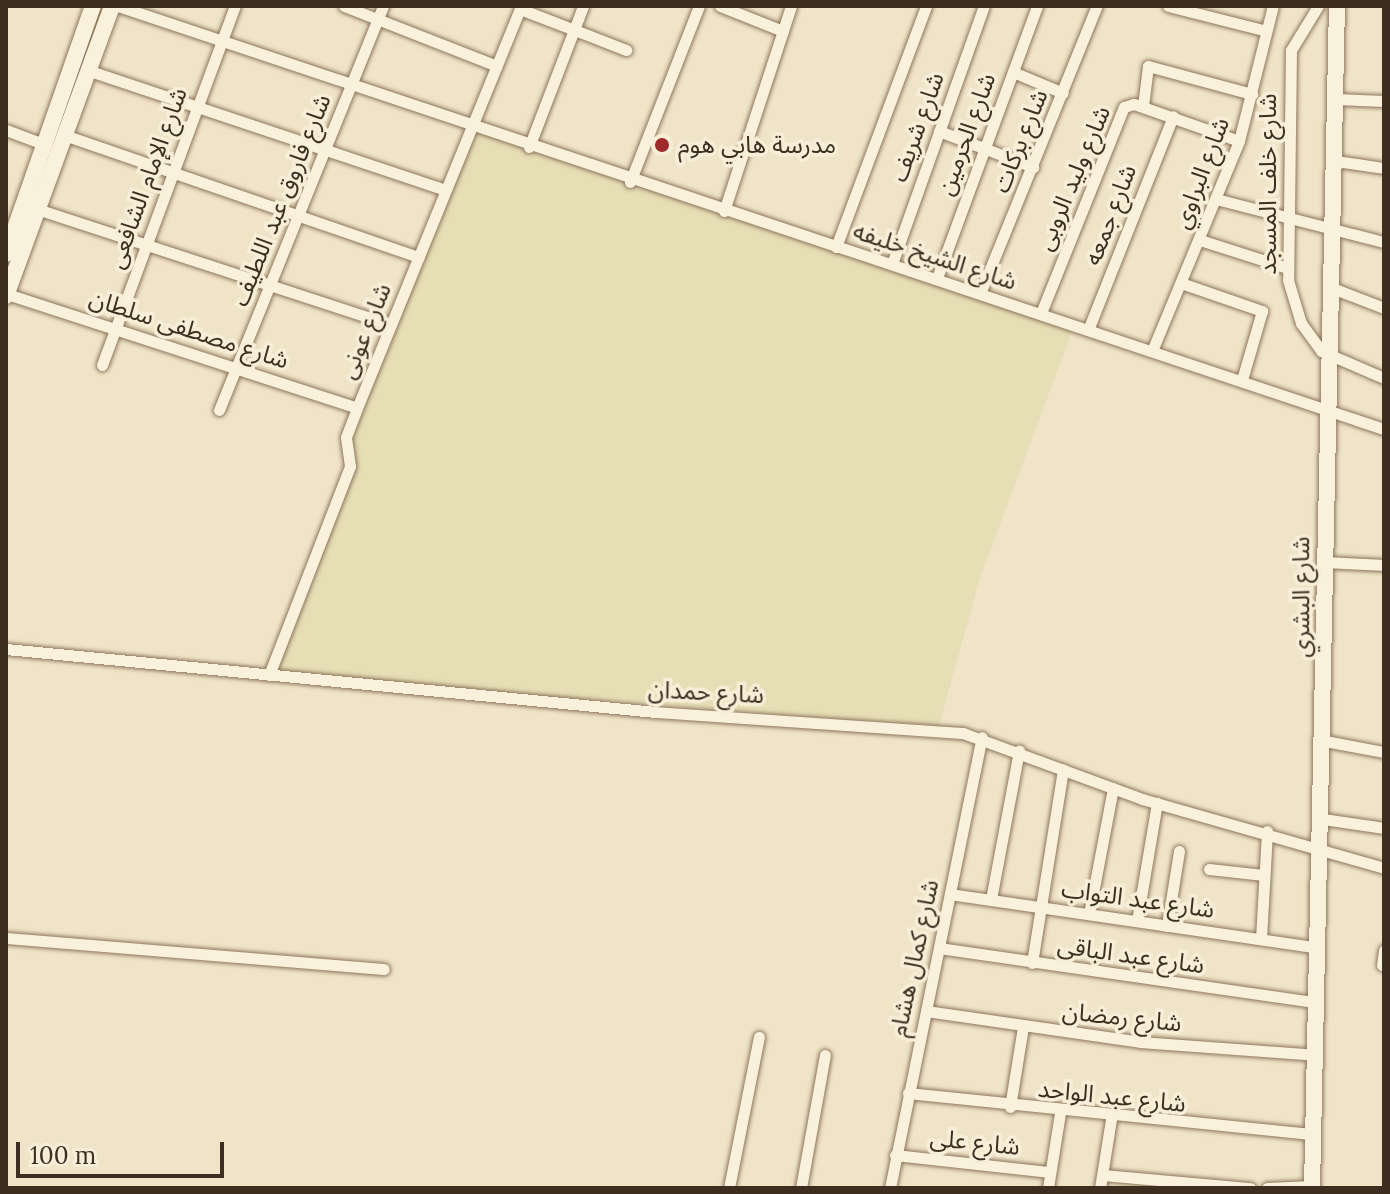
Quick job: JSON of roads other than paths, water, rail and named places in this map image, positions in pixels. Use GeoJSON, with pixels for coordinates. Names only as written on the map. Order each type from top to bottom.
{"type":"FeatureCollection","features":[{"type":"Feature","properties":{"kind":"main road"},"geometry":{"type":"LineString","coordinates":[[6,254],[93,6]]}},
{"type":"Feature","properties":{"kind":"main road"},"geometry":{"type":"LineString","coordinates":[[6,295],[40,210],[112,6]]}},
{"type":"Feature","properties":{"kind":"main road","name":"شارع البشري"},"geometry":{"type":"LineString","coordinates":[[1312,1187],[1325,741],[1327,410],[1336,161],[1337,6]]}},
{"type":"Feature","properties":{"kind":"street","name":"شارع الشيخ خليفه"},"geometry":{"type":"LineString","coordinates":[[118,6],[351,83],[630,182],[981,291],[1384,429]]}},
{"type":"Feature","properties":{"kind":"street","name":"شارع الإمام الشافعى"},"geometry":{"type":"LineString","coordinates":[[102,365],[171,171],[235,6]]}},
{"type":"Feature","properties":{"kind":"street"},"geometry":{"type":"LineString","coordinates":[[344,6],[497,66]]}},
{"type":"Feature","properties":{"kind":"street","name":"شارع فاروق عبد اللطيف"},"geometry":{"type":"LineString","coordinates":[[219,410],[383,6]]}},
{"type":"Feature","properties":{"kind":"street"},"geometry":{"type":"LineString","coordinates":[[529,147],[583,6]]}},
{"type":"Feature","properties":{"kind":"street"},"geometry":{"type":"LineString","coordinates":[[630,182],[699,6]]}},
{"type":"Feature","properties":{"kind":"street"},"geometry":{"type":"LineString","coordinates":[[720,6],[783,31]]}},
{"type":"Feature","properties":{"kind":"street"},"geometry":{"type":"LineString","coordinates":[[724,211],[791,6]]}},
{"type":"Feature","properties":{"kind":"street"},"geometry":{"type":"LineString","coordinates":[[836,247],[926,6]]}},
{"type":"Feature","properties":{"kind":"street","name":"شارع شريف"},"geometry":{"type":"LineString","coordinates":[[892,264],[984,6]]}},
{"type":"Feature","properties":{"kind":"street","name":"شارع الحرمين"},"geometry":{"type":"LineString","coordinates":[[937,278],[1037,6]]}},
{"type":"Feature","properties":{"kind":"street","name":"شارع بركات"},"geometry":{"type":"LineString","coordinates":[[981,291],[1097,6]]}},
{"type":"Feature","properties":{"kind":"street"},"geometry":{"type":"LineString","coordinates":[[1168,6],[1263,30]]}},
{"type":"Feature","properties":{"kind":"street","name":"شارع البراوي"},"geometry":{"type":"LineString","coordinates":[[1152,351],[1239,141],[1252,94],[1263,30],[1273,6]]}},
{"type":"Feature","properties":{"kind":"street","name":"شارع خلف المسجد"},"geometry":{"type":"LineString","coordinates":[[1318,6],[1291,50],[1287,268],[1301,323],[1330,359]]}},
{"type":"Feature","properties":{"kind":"street"},"geometry":{"type":"LineString","coordinates":[[521,7],[626,50]]}},
{"type":"Feature","properties":{"kind":"street","name":"شارع عونى"},"geometry":{"type":"LineString","coordinates":[[269,675],[349,471],[346,437],[521,7]]}},
{"type":"Feature","properties":{"kind":"street"},"geometry":{"type":"LineString","coordinates":[[1143,106],[1148,66],[1252,94]]}},
{"type":"Feature","properties":{"kind":"street"},"geometry":{"type":"LineString","coordinates":[[90,71],[446,190]]}},
{"type":"Feature","properties":{"kind":"street"},"geometry":{"type":"LineString","coordinates":[[1013,72],[1063,93]]}},
{"type":"Feature","properties":{"kind":"street"},"geometry":{"type":"LineString","coordinates":[[1336,99],[1384,101]]}},
{"type":"Feature","properties":{"kind":"street","name":"شارع وليد الروبى"},"geometry":{"type":"LineString","coordinates":[[1041,313],[1122,110],[1143,106],[1239,141]]}},
{"type":"Feature","properties":{"kind":"street","name":"شارع جمعه"},"geometry":{"type":"LineString","coordinates":[[1088,330],[1173,116]]}},
{"type":"Feature","properties":{"kind":"street"},"geometry":{"type":"LineString","coordinates":[[6,130],[46,145]]}},
{"type":"Feature","properties":{"kind":"street"},"geometry":{"type":"LineString","coordinates":[[939,131],[1033,167]]}},
{"type":"Feature","properties":{"kind":"street"},"geometry":{"type":"LineString","coordinates":[[67,136],[419,257]]}},
{"type":"Feature","properties":{"kind":"street"},"geometry":{"type":"LineString","coordinates":[[1336,161],[1384,168]]}},
{"type":"Feature","properties":{"kind":"street"},"geometry":{"type":"LineString","coordinates":[[1216,199],[1287,220],[1334,224],[1384,242]]}},
{"type":"Feature","properties":{"kind":"street"},"geometry":{"type":"LineString","coordinates":[[40,210],[391,325]]}},
{"type":"Feature","properties":{"kind":"street"},"geometry":{"type":"LineString","coordinates":[[1200,240],[1287,268]]}},
{"type":"Feature","properties":{"kind":"street"},"geometry":{"type":"LineString","coordinates":[[1181,283],[1262,311],[1242,380]]}},
{"type":"Feature","properties":{"kind":"street"},"geometry":{"type":"LineString","coordinates":[[1332,288],[1384,308]]}},
{"type":"Feature","properties":{"kind":"street","name":"شارع مصطفى سلطان"},"geometry":{"type":"LineString","coordinates":[[6,295],[357,408]]}},
{"type":"Feature","properties":{"kind":"street"},"geometry":{"type":"LineString","coordinates":[[1330,359],[1384,378]]}},
{"type":"Feature","properties":{"kind":"street"},"geometry":{"type":"LineString","coordinates":[[1325,562],[1384,565]]}},
{"type":"Feature","properties":{"kind":"street","name":"شارع حمدان"},"geometry":{"type":"LineString","coordinates":[[6,649],[982,737],[1157,803],[1267,831],[1384,868]]}},
{"type":"Feature","properties":{"kind":"street","name":"شارع كمال هشام"},"geometry":{"type":"LineString","coordinates":[[890,1188],[982,737]]}},
{"type":"Feature","properties":{"kind":"street"},"geometry":{"type":"LineString","coordinates":[[1325,741],[1384,752]]}},
{"type":"Feature","properties":{"kind":"street"},"geometry":{"type":"LineString","coordinates":[[991,899],[1019,751]]}},
{"type":"Feature","properties":{"kind":"street"},"geometry":{"type":"LineString","coordinates":[[1032,963],[1063,769]]}},
{"type":"Feature","properties":{"kind":"street"},"geometry":{"type":"LineString","coordinates":[[1089,914],[1113,788]]}},
{"type":"Feature","properties":{"kind":"street"},"geometry":{"type":"LineString","coordinates":[[1137,921],[1157,803]]}},
{"type":"Feature","properties":{"kind":"street"},"geometry":{"type":"LineString","coordinates":[[1323,819],[1384,828]]}},
{"type":"Feature","properties":{"kind":"street"},"geometry":{"type":"LineString","coordinates":[[1261,939],[1267,831]]}},
{"type":"Feature","properties":{"kind":"street"},"geometry":{"type":"LineString","coordinates":[[1167,926],[1179,851]]}},
{"type":"Feature","properties":{"kind":"street"},"geometry":{"type":"LineString","coordinates":[[1209,869],[1264,875]]}},
{"type":"Feature","properties":{"kind":"street","name":"شارع عبد التواب"},"geometry":{"type":"LineString","coordinates":[[950,894],[1318,948]]}},
{"type":"Feature","properties":{"kind":"street"},"geometry":{"type":"LineString","coordinates":[[6,938],[384,969]]}},
{"type":"Feature","properties":{"kind":"street","name":"شارع عبد الباقى"},"geometry":{"type":"LineString","coordinates":[[939,948],[1316,1002]]}},
{"type":"Feature","properties":{"kind":"street"},"geometry":{"type":"LineString","coordinates":[[1382,965],[1384,950]]}},
{"type":"Feature","properties":{"kind":"street","name":"شارع رمضان"},"geometry":{"type":"LineString","coordinates":[[926,1011],[1023,1027],[1315,1055]]}},
{"type":"Feature","properties":{"kind":"street"},"geometry":{"type":"LineString","coordinates":[[1010,1107],[1023,1027]]}},
{"type":"Feature","properties":{"kind":"street"},"geometry":{"type":"LineString","coordinates":[[729,1188],[759,1037]]}},
{"type":"Feature","properties":{"kind":"street"},"geometry":{"type":"LineString","coordinates":[[801,1188],[825,1055]]}},
{"type":"Feature","properties":{"kind":"street","name":"شارع عبد الواحد"},"geometry":{"type":"LineString","coordinates":[[908,1093],[1111,1119],[1313,1134]]}},
{"type":"Feature","properties":{"kind":"street"},"geometry":{"type":"LineString","coordinates":[[1048,1188],[1060,1113]]}},
{"type":"Feature","properties":{"kind":"street"},"geometry":{"type":"LineString","coordinates":[[1100,1188],[1111,1119]]}},
{"type":"Feature","properties":{"kind":"street","name":"شارع على"},"geometry":{"type":"LineString","coordinates":[[895,1155],[1050,1172]]}},
{"type":"Feature","properties":{"kind":"street"},"geometry":{"type":"LineString","coordinates":[[1103,1175],[1250,1188]]}},
{"type":"Feature","properties":{"kind":"street"},"geometry":{"type":"LineString","coordinates":[[1267,1188],[1312,1187]]}},
{"type":"Feature","properties":{"kind":"place","name":"مدرسة هابي هوم"},"geometry":{"type":"Point","coordinates":[662,145]}}]}
